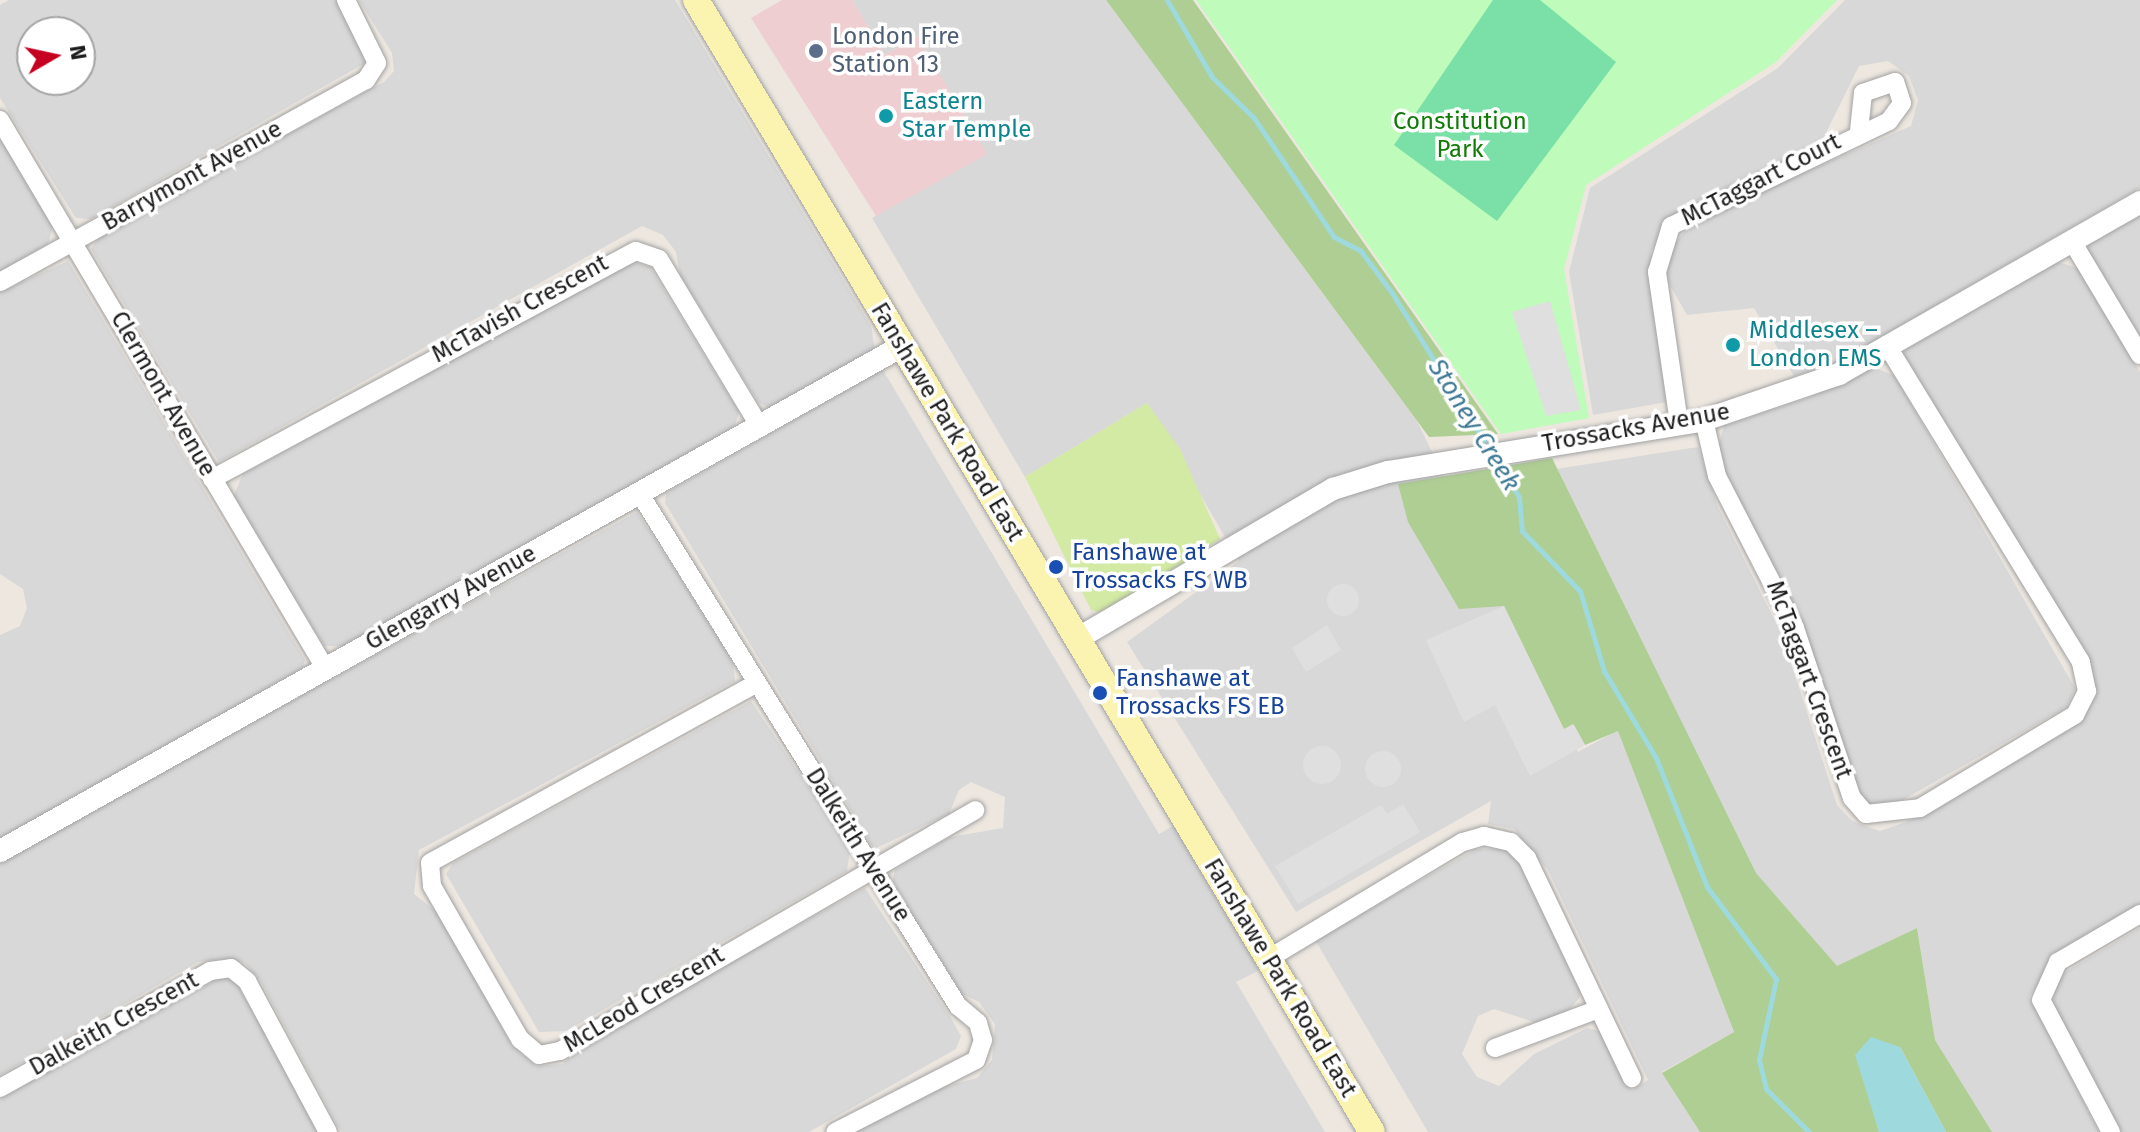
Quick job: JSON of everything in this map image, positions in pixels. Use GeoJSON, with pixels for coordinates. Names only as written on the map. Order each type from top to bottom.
{"type":"FeatureCollection","features":[{"type":"Feature","properties":{"kind":"main road","name":"Fanshawe Park Road East"},"geometry":{"type":"LineString","coordinates":[[696,0],[1372,1132]]}},
{"type":"Feature","properties":{"kind":"street","name":"Barrymont Avenue"},"geometry":{"type":"LineString","coordinates":[[0,282],[366,80],[377,63],[346,0]]}},
{"type":"Feature","properties":{"kind":"street","name":"Clermont Avenue"},"geometry":{"type":"LineString","coordinates":[[0,120],[325,668]]}},
{"type":"Feature","properties":{"kind":"street","name":"McTaggart Court"},"geometry":{"type":"LineString","coordinates":[[1679,423],[1657,272],[1671,226],[1859,130]]}},
{"type":"Feature","properties":{"kind":"street","name":"Trossacks Avenue"},"geometry":{"type":"LineString","coordinates":[[1077,639],[1333,489],[1456,459],[1704,420],[1801,390],[2140,202]]}},
{"type":"Feature","properties":{"kind":"street"},"geometry":{"type":"LineString","coordinates":[[2072,241],[2140,355]]}},
{"type":"Feature","properties":{"kind":"street","name":"McTavish Crescent"},"geometry":{"type":"LineString","coordinates":[[212,479],[636,251],[659,259],[760,427]]}},
{"type":"Feature","properties":{"kind":"street","name":"McTaggart Crescent"},"geometry":{"type":"LineString","coordinates":[[1704,420],[1717,476],[1795,628],[1852,798],[1866,814],[1920,808],[2075,715],[2087,691],[2081,662],[1887,345]]}},
{"type":"Feature","properties":{"kind":"street","name":"Glengarry Avenue"},"geometry":{"type":"LineString","coordinates":[[0,851],[902,346]]}},
{"type":"Feature","properties":{"kind":"street","name":"Dalkeith Avenue"},"geometry":{"type":"LineString","coordinates":[[640,494],[872,868],[983,1040],[962,1070],[835,1132]]}},
{"type":"Feature","properties":{"kind":"street","name":"McLeod Crescent"},"geometry":{"type":"LineString","coordinates":[[757,683],[430,863],[432,886],[520,1039],[539,1055],[560,1051],[975,810]]}},
{"type":"Feature","properties":{"kind":"street"},"geometry":{"type":"LineString","coordinates":[[1268,959],[1463,842],[1484,836],[1511,842],[1527,858],[1632,1078]]}},
{"type":"Feature","properties":{"kind":"street"},"geometry":{"type":"LineString","coordinates":[[2111,1132],[2041,1000],[2058,962],[2140,914]]}},
{"type":"Feature","properties":{"kind":"street","name":"Dalkeith Crescent"},"geometry":{"type":"LineString","coordinates":[[0,1088],[210,971],[231,968],[247,981],[328,1132]]}},
{"type":"Feature","properties":{"kind":"street"},"geometry":{"type":"LineString","coordinates":[[1495,1048],[1599,1009]]}},
{"type":"Feature","properties":{"kind":"shaded area"},"geometry":{"type":"Polygon","coordinates":[[[9,0],[336,0],[364,46],[365,63],[91,219],[76,218],[0,98],[0,5],[9,0]]]}},
{"type":"Feature","properties":{"kind":"shaded area"},"geometry":{"type":"Polygon","coordinates":[[[359,0],[675,0],[871,326],[875,350],[771,409],[758,402],[680,275],[676,252],[663,235],[642,226],[219,462],[91,249],[99,237],[384,82],[394,71],[392,53],[359,0]]]}},
{"type":"Feature","properties":{"kind":"shaded area"},"geometry":{"type":"Polygon","coordinates":[[[782,0],[852,0],[885,55],[917,36],[987,154],[876,216],[751,18],[782,0]]]}},
{"type":"Feature","properties":{"kind":"shaded area"},"geometry":{"type":"Polygon","coordinates":[[[852,0],[1106,0],[1417,421],[1578,752],[1618,730],[1734,1032],[1662,1072],[1700,1132],[1428,1132],[1315,940],[1476,849],[1510,848],[1521,862],[1581,983],[1580,997],[1566,1013],[1537,1023],[1494,1009],[1478,1016],[1462,1054],[1477,1077],[1499,1086],[1534,1054],[1587,1028],[1603,1032],[1632,1090],[1648,1080],[1548,870],[1514,829],[1488,824],[1491,801],[1296,912],[1127,642],[1239,561],[1147,403],[1025,477],[872,218],[986,154],[917,36],[885,55],[852,0]]]}},
{"type":"Feature","properties":{"kind":"shaded area"},"geometry":{"type":"Polygon","coordinates":[[[1845,0],[2140,0],[2140,188],[1834,364],[1794,376],[1754,308],[1687,315],[1664,275],[1669,250],[1694,221],[1911,126],[1918,100],[1909,76],[1888,61],[1859,66],[1821,143],[1683,207],[1663,229],[1651,251],[1649,281],[1667,402],[1593,415],[1569,272],[1590,188],[1778,68],[1845,0]]]}},
{"type":"Feature","properties":{"kind":"shaded area"},"geometry":{"type":"Polygon","coordinates":[[[0,138],[53,225],[48,244],[0,272],[0,138]]]}},
{"type":"Feature","properties":{"kind":"shaded area"},"geometry":{"type":"Polygon","coordinates":[[[2140,210],[2140,336],[2087,250],[2091,238],[2140,210]]]}},
{"type":"Feature","properties":{"kind":"shaded area"},"geometry":{"type":"Polygon","coordinates":[[[68,261],[305,660],[302,671],[0,839],[0,635],[20,626],[27,608],[23,589],[0,574],[0,292],[68,261]]]}},
{"type":"Feature","properties":{"kind":"shaded area"},"geometry":{"type":"Polygon","coordinates":[[[630,261],[650,267],[739,412],[734,429],[350,646],[324,646],[233,497],[243,474],[630,261]]]}},
{"type":"Feature","properties":{"kind":"shaded area"},"geometry":{"type":"Polygon","coordinates":[[[2055,261],[2080,269],[2140,372],[2140,904],[2059,951],[2029,997],[2099,1132],[1987,1132],[1935,1040],[1917,928],[1837,967],[1756,873],[1556,469],[1698,447],[1718,507],[1782,635],[1837,805],[1852,821],[1880,831],[1906,822],[2079,722],[2091,704],[2089,663],[1904,354],[1907,343],[2055,261]]]}},
{"type":"Feature","properties":{"kind":"shaded area"},"geometry":{"type":"Polygon","coordinates":[[[1550,301],[1581,410],[1546,416],[1512,312],[1550,301]]]}},
{"type":"Feature","properties":{"kind":"shaded area"},"geometry":{"type":"Polygon","coordinates":[[[1868,365],[1895,376],[2075,688],[2067,707],[1892,806],[1869,805],[1856,792],[1796,614],[1726,484],[1717,451],[1724,426],[1811,397],[1868,365]]]}},
{"type":"Feature","properties":{"kind":"shaded area"},"geometry":{"type":"Polygon","coordinates":[[[883,370],[1159,834],[1178,823],[1266,967],[1236,982],[1325,1132],[852,1132],[942,1087],[977,1078],[992,1060],[995,1024],[979,1002],[958,992],[892,882],[895,870],[950,837],[1003,828],[1005,797],[971,782],[959,790],[949,814],[874,849],[665,503],[666,493],[883,370]]]}},
{"type":"Feature","properties":{"kind":"shaded area"},"geometry":{"type":"Polygon","coordinates":[[[637,512],[732,656],[735,681],[419,850],[414,894],[443,917],[511,1045],[536,1066],[563,1064],[578,1048],[865,888],[951,1018],[961,1036],[956,1049],[809,1132],[341,1132],[261,982],[245,963],[225,959],[198,962],[0,1075],[0,861],[637,512]]]}},
{"type":"Feature","properties":{"kind":"shaded area"},"geometry":{"type":"Polygon","coordinates":[[[1343,584],[1355,588],[1359,600],[1355,612],[1343,616],[1331,612],[1327,600],[1331,588],[1343,584]]]}},
{"type":"Feature","properties":{"kind":"shaded area"},"geometry":{"type":"Polygon","coordinates":[[[1504,606],[1564,729],[1573,724],[1585,745],[1530,776],[1495,705],[1464,722],[1426,640],[1504,606]]]}},
{"type":"Feature","properties":{"kind":"shaded area"},"geometry":{"type":"Polygon","coordinates":[[[1327,625],[1341,650],[1306,672],[1292,648],[1327,625]]]}},
{"type":"Feature","properties":{"kind":"shaded area"},"geometry":{"type":"Polygon","coordinates":[[[751,701],[850,850],[847,871],[566,1031],[539,1032],[446,874],[453,863],[751,701]]]}},
{"type":"Feature","properties":{"kind":"shaded area"},"geometry":{"type":"Polygon","coordinates":[[[1322,746],[1335,752],[1341,765],[1335,778],[1322,784],[1309,778],[1303,765],[1309,752],[1322,746]]]}},
{"type":"Feature","properties":{"kind":"shaded area"},"geometry":{"type":"Polygon","coordinates":[[[1383,751],[1396,756],[1401,769],[1396,782],[1383,787],[1370,782],[1365,769],[1370,756],[1383,751]]]}},
{"type":"Feature","properties":{"kind":"shaded area"},"geometry":{"type":"Polygon","coordinates":[[[1403,804],[1420,832],[1298,904],[1275,866],[1381,805],[1387,814],[1403,804]]]}},
{"type":"Feature","properties":{"kind":"shaded area"},"geometry":{"type":"Polygon","coordinates":[[[2140,928],[2140,1132],[2121,1132],[2055,1015],[2053,993],[2060,975],[2140,928]]]}},
{"type":"Feature","properties":{"kind":"shaded area"},"geometry":{"type":"Polygon","coordinates":[[[222,977],[236,982],[320,1132],[0,1132],[0,1099],[222,977]]]}},
{"type":"Feature","properties":{"kind":"green space"},"geometry":{"type":"Polygon","coordinates":[[[1106,0],[1193,0],[1498,434],[1429,437],[1106,0]]]}},
{"type":"Feature","properties":{"kind":"green space","name":"Constitution Park"},"geometry":{"type":"Polygon","coordinates":[[[1196,0],[1837,0],[1776,62],[1586,185],[1564,269],[1589,418],[1501,434],[1196,0]]]}},
{"type":"Feature","properties":{"kind":"green space"},"geometry":{"type":"Polygon","coordinates":[[[1493,0],[1540,0],[1616,62],[1497,221],[1394,145],[1493,0]]]}},
{"type":"Feature","properties":{"kind":"green space"},"geometry":{"type":"Polygon","coordinates":[[[1147,403],[1180,449],[1220,539],[1104,613],[1091,610],[1025,477],[1147,403]]]}},
{"type":"Feature","properties":{"kind":"green space"},"geometry":{"type":"Polygon","coordinates":[[[1552,458],[1756,873],[1837,966],[1917,928],[1935,1040],[1992,1132],[1946,1132],[1900,1047],[1873,1110],[1879,1132],[1700,1132],[1662,1073],[1734,1032],[1618,731],[1585,745],[1574,725],[1564,730],[1504,606],[1459,609],[1408,522],[1398,484],[1552,458]]]}},
{"type":"Feature","properties":{"kind":"water"},"geometry":{"type":"Polygon","coordinates":[[[1871,1037],[1900,1047],[1946,1132],[1879,1132],[1855,1055],[1871,1037]]]}},
{"type":"Feature","properties":{"kind":"waterway","name":"Stoney Creek"},"geometry":{"type":"LineString","coordinates":[[1167,0],[1212,77],[1254,118],[1334,237],[1360,250],[1392,293],[1489,448]]}},
{"type":"Feature","properties":{"kind":"waterway","name":"Stoney Creek"},"geometry":{"type":"LineString","coordinates":[[1497,460],[1519,497],[1522,531],[1580,591],[1604,671],[1656,758],[1707,887],[1776,979],[1759,1060],[1766,1089],[1809,1132]]}},
{"type":"Feature","properties":{"kind":"place","name":"London Fire Station 13"},"geometry":{"type":"Point","coordinates":[816,51]}},
{"type":"Feature","properties":{"kind":"place","name":"Eastern Star Temple"},"geometry":{"type":"Point","coordinates":[886,116]}},
{"type":"Feature","properties":{"kind":"place","name":"Middlesex – London EMS"},"geometry":{"type":"Point","coordinates":[1733,345]}},
{"type":"Feature","properties":{"kind":"place","name":"Fanshawe at Trossacks FS WB"},"geometry":{"type":"Point","coordinates":[1056,567]}},
{"type":"Feature","properties":{"kind":"place","name":"Fanshawe at Trossacks FS EB"},"geometry":{"type":"Point","coordinates":[1100,693]}}]}
